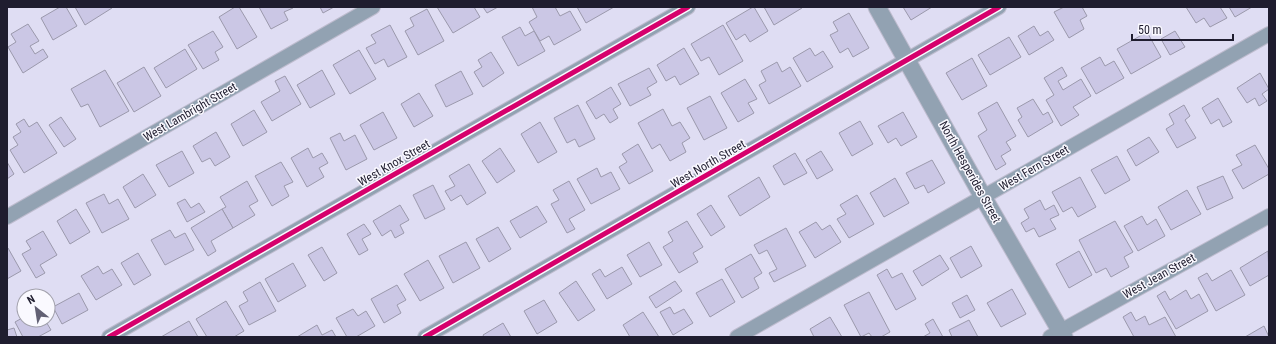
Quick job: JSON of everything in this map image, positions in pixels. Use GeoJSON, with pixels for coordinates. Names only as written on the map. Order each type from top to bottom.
{"type":"FeatureCollection","features":[{"type":"Feature","properties":{"kind":"street","name":"West Lambright Street"},"geometry":{"type":"LineString","coordinates":[[7,217],[373,7]]}},
{"type":"Feature","properties":{"kind":"street","name":"West Knox Street"},"geometry":{"type":"LineString","coordinates":[[109,337],[688,7]]}},
{"type":"Feature","properties":{"kind":"street","name":"North Hesperides Street"},"geometry":{"type":"LineString","coordinates":[[877,7],[1058,335]]}},
{"type":"Feature","properties":{"kind":"street","name":"West North Street"},"geometry":{"type":"LineString","coordinates":[[425,337],[999,7]]}},
{"type":"Feature","properties":{"kind":"street","name":"West Fern Street"},"geometry":{"type":"LineString","coordinates":[[737,337],[1269,34]]}},
{"type":"Feature","properties":{"kind":"street","name":"West Jean Street"},"geometry":{"type":"LineString","coordinates":[[1058,335],[1269,216]]}},
{"type":"Feature","properties":{"kind":"building"},"geometry":{"type":"Polygon","coordinates":[[[60,7],[66,7],[77,26],[53,40],[41,18],[60,7]]]}},
{"type":"Feature","properties":{"kind":"building"},"geometry":{"type":"Polygon","coordinates":[[[75,7],[111,7],[112,8],[85,25],[75,7]]]}},
{"type":"Feature","properties":{"kind":"building"},"geometry":{"type":"Polygon","coordinates":[[[235,7],[239,7],[257,37],[237,49],[219,17],[235,7]]]}},
{"type":"Feature","properties":{"kind":"building"},"geometry":{"type":"Polygon","coordinates":[[[259,7],[293,8],[284,12],[288,20],[271,29],[259,7]]]}},
{"type":"Feature","properties":{"kind":"building"},"geometry":{"type":"Polygon","coordinates":[[[320,7],[334,7],[323,13],[320,7]]]}},
{"type":"Feature","properties":{"kind":"building"},"geometry":{"type":"Polygon","coordinates":[[[437,7],[474,7],[480,17],[453,33],[437,7]]]}},
{"type":"Feature","properties":{"kind":"building"},"geometry":{"type":"Polygon","coordinates":[[[483,7],[498,7],[487,13],[483,7]]]}},
{"type":"Feature","properties":{"kind":"building"},"geometry":{"type":"Polygon","coordinates":[[[532,7],[555,7],[560,16],[570,11],[581,30],[554,45],[549,36],[540,41],[529,22],[537,17],[532,7]]]}},
{"type":"Feature","properties":{"kind":"building"},"geometry":{"type":"Polygon","coordinates":[[[577,7],[614,7],[586,23],[577,7]]]}},
{"type":"Feature","properties":{"kind":"building"},"geometry":{"type":"Polygon","coordinates":[[[753,7],[768,31],[750,42],[745,34],[736,40],[726,23],[753,7]]]}},
{"type":"Feature","properties":{"kind":"building"},"geometry":{"type":"Polygon","coordinates":[[[764,7],[801,7],[802,8],[774,25],[764,7]]]}},
{"type":"Feature","properties":{"kind":"building"},"geometry":{"type":"Polygon","coordinates":[[[903,7],[932,7],[911,20],[903,7]]]}},
{"type":"Feature","properties":{"kind":"building"},"geometry":{"type":"Polygon","coordinates":[[[1064,7],[1082,7],[1087,16],[1080,20],[1084,29],[1069,38],[1054,12],[1064,7]]]}},
{"type":"Feature","properties":{"kind":"building"},"geometry":{"type":"Polygon","coordinates":[[[1186,7],[1220,7],[1227,18],[1210,27],[1204,18],[1196,23],[1186,7]]]}},
{"type":"Feature","properties":{"kind":"building"},"geometry":{"type":"Polygon","coordinates":[[[1229,7],[1252,7],[1235,17],[1229,7]]]}},
{"type":"Feature","properties":{"kind":"building"},"geometry":{"type":"Polygon","coordinates":[[[427,9],[444,41],[418,55],[405,31],[414,26],[410,18],[427,9]]]}},
{"type":"Feature","properties":{"kind":"building"},"geometry":{"type":"Polygon","coordinates":[[[849,13],[869,48],[853,57],[848,48],[840,53],[830,35],[838,31],[833,22],[849,13]]]}},
{"type":"Feature","properties":{"kind":"building"},"geometry":{"type":"Polygon","coordinates":[[[28,24],[39,41],[30,46],[35,54],[43,49],[48,57],[23,73],[8,47],[16,42],[11,34],[28,24]]]}},
{"type":"Feature","properties":{"kind":"building"},"geometry":{"type":"Polygon","coordinates":[[[390,25],[407,57],[388,67],[384,59],[375,64],[366,48],[376,43],[371,35],[390,25]]]}},
{"type":"Feature","properties":{"kind":"building"},"geometry":{"type":"Polygon","coordinates":[[[723,25],[743,61],[719,75],[709,57],[701,61],[691,44],[723,25]]]}},
{"type":"Feature","properties":{"kind":"building"},"geometry":{"type":"Polygon","coordinates":[[[1034,26],[1040,36],[1048,31],[1054,40],[1029,55],[1018,36],[1034,26]]]}},
{"type":"Feature","properties":{"kind":"building"},"geometry":{"type":"Polygon","coordinates":[[[520,27],[525,36],[534,31],[545,51],[518,66],[502,37],[520,27]]]}},
{"type":"Feature","properties":{"kind":"building"},"geometry":{"type":"Polygon","coordinates":[[[213,31],[223,47],[215,52],[219,60],[203,69],[188,45],[213,31]]]}},
{"type":"Feature","properties":{"kind":"building"},"geometry":{"type":"Polygon","coordinates":[[[1175,31],[1185,47],[1170,55],[1161,39],[1175,31]]]}},
{"type":"Feature","properties":{"kind":"building"},"geometry":{"type":"Polygon","coordinates":[[[1147,32],[1161,57],[1131,74],[1117,49],[1147,32]]]}},
{"type":"Feature","properties":{"kind":"building"},"geometry":{"type":"Polygon","coordinates":[[[1009,37],[1021,57],[990,75],[978,55],[1009,37]]]}},
{"type":"Feature","properties":{"kind":"building"},"geometry":{"type":"Polygon","coordinates":[[[684,48],[699,74],[680,85],[675,76],[666,81],[657,65],[684,48]]]}},
{"type":"Feature","properties":{"kind":"building"},"geometry":{"type":"Polygon","coordinates":[[[810,48],[815,56],[823,51],[833,67],[807,82],[793,58],[810,48]]]}},
{"type":"Feature","properties":{"kind":"building"},"geometry":{"type":"Polygon","coordinates":[[[185,49],[197,69],[166,88],[154,68],[185,49]]]}},
{"type":"Feature","properties":{"kind":"building"},"geometry":{"type":"Polygon","coordinates":[[[359,50],[376,79],[350,94],[333,65],[359,50]]]}},
{"type":"Feature","properties":{"kind":"building"},"geometry":{"type":"Polygon","coordinates":[[[491,52],[504,73],[483,87],[474,72],[482,67],[478,60],[491,52]]]}},
{"type":"Feature","properties":{"kind":"building"},"geometry":{"type":"Polygon","coordinates":[[[1100,57],[1105,66],[1114,61],[1124,78],[1096,94],[1081,68],[1100,57]]]}},
{"type":"Feature","properties":{"kind":"building"},"geometry":{"type":"Polygon","coordinates":[[[972,58],[987,86],[962,100],[946,73],[972,58]]]}},
{"type":"Feature","properties":{"kind":"building"},"geometry":{"type":"Polygon","coordinates":[[[777,62],[782,72],[790,67],[801,86],[769,104],[759,85],[766,81],[761,71],[777,62]]]}},
{"type":"Feature","properties":{"kind":"building"},"geometry":{"type":"Polygon","coordinates":[[[144,67],[161,96],[134,112],[117,83],[144,67]]]}},
{"type":"Feature","properties":{"kind":"building"},"geometry":{"type":"Polygon","coordinates":[[[1062,67],[1067,76],[1058,81],[1063,90],[1081,79],[1091,96],[1073,107],[1079,115],[1061,126],[1046,100],[1054,95],[1044,78],[1062,67]]]}},
{"type":"Feature","properties":{"kind":"building"},"geometry":{"type":"Polygon","coordinates":[[[649,68],[657,82],[647,88],[651,95],[630,106],[618,84],[649,68]]]}},
{"type":"Feature","properties":{"kind":"building"},"geometry":{"type":"Polygon","coordinates":[[[105,70],[129,111],[100,127],[88,104],[81,107],[71,89],[105,70]]]}},
{"type":"Feature","properties":{"kind":"building"},"geometry":{"type":"Polygon","coordinates":[[[322,70],[335,94],[310,108],[297,85],[322,70]]]}},
{"type":"Feature","properties":{"kind":"building"},"geometry":{"type":"Polygon","coordinates":[[[461,71],[473,94],[446,107],[435,85],[461,71]]]}},
{"type":"Feature","properties":{"kind":"building"},"geometry":{"type":"Polygon","coordinates":[[[1260,73],[1269,89],[1262,94],[1267,101],[1259,106],[1255,98],[1247,103],[1237,88],[1260,73]]]}},
{"type":"Feature","properties":{"kind":"building"},"geometry":{"type":"Polygon","coordinates":[[[285,76],[301,104],[272,121],[261,102],[280,91],[275,81],[285,76]]]}},
{"type":"Feature","properties":{"kind":"building"},"geometry":{"type":"Polygon","coordinates":[[[745,79],[757,99],[748,103],[754,113],[738,122],[721,93],[745,79]]]}},
{"type":"Feature","properties":{"kind":"building"},"geometry":{"type":"Polygon","coordinates":[[[611,87],[621,104],[613,109],[618,118],[610,123],[604,114],[596,119],[586,102],[611,87]]]}},
{"type":"Feature","properties":{"kind":"building"},"geometry":{"type":"Polygon","coordinates":[[[419,93],[433,116],[414,127],[401,104],[419,93]]]}},
{"type":"Feature","properties":{"kind":"building"},"geometry":{"type":"Polygon","coordinates":[[[710,96],[727,128],[704,140],[687,108],[710,96]]]}},
{"type":"Feature","properties":{"kind":"building"},"geometry":{"type":"Polygon","coordinates":[[[1218,98],[1232,122],[1223,127],[1219,119],[1211,124],[1202,108],[1218,98]]]}},
{"type":"Feature","properties":{"kind":"building"},"geometry":{"type":"Polygon","coordinates":[[[1033,99],[1043,115],[1048,112],[1053,122],[1028,137],[1018,120],[1022,117],[1017,108],[1033,99]]]}},
{"type":"Feature","properties":{"kind":"building"},"geometry":{"type":"Polygon","coordinates":[[[997,102],[1016,136],[1006,142],[1011,150],[1001,156],[1006,164],[996,170],[978,136],[987,130],[978,113],[997,102]]]}},
{"type":"Feature","properties":{"kind":"building"},"geometry":{"type":"Polygon","coordinates":[[[578,105],[595,139],[579,147],[575,139],[567,143],[554,118],[578,105]]]}},
{"type":"Feature","properties":{"kind":"building"},"geometry":{"type":"Polygon","coordinates":[[[1184,105],[1190,116],[1185,120],[1196,138],[1177,148],[1166,129],[1174,124],[1169,114],[1184,105]]]}},
{"type":"Feature","properties":{"kind":"building"},"geometry":{"type":"Polygon","coordinates":[[[663,109],[672,126],[680,122],[690,138],[682,143],[686,152],[670,161],[660,144],[652,149],[638,123],[663,109]]]}},
{"type":"Feature","properties":{"kind":"building"},"geometry":{"type":"Polygon","coordinates":[[[254,110],[267,132],[243,146],[231,124],[254,110]]]}},
{"type":"Feature","properties":{"kind":"building"},"geometry":{"type":"Polygon","coordinates":[[[383,112],[397,138],[374,150],[360,125],[383,112]]]}},
{"type":"Feature","properties":{"kind":"building"},"geometry":{"type":"Polygon","coordinates":[[[903,112],[917,137],[901,146],[896,138],[888,143],[878,126],[903,112]]]}},
{"type":"Feature","properties":{"kind":"building"},"geometry":{"type":"Polygon","coordinates":[[[61,117],[76,139],[64,147],[49,125],[61,117]]]}},
{"type":"Feature","properties":{"kind":"building"},"geometry":{"type":"Polygon","coordinates":[[[24,119],[29,127],[37,122],[57,153],[24,173],[10,150],[18,145],[13,137],[21,132],[16,124],[24,119]]]}},
{"type":"Feature","properties":{"kind":"building"},"geometry":{"type":"Polygon","coordinates":[[[860,121],[873,144],[852,156],[839,133],[860,121]]]}},
{"type":"Feature","properties":{"kind":"building"},"geometry":{"type":"Polygon","coordinates":[[[540,122],[557,152],[538,163],[521,134],[540,122]]]}},
{"type":"Feature","properties":{"kind":"building"},"geometry":{"type":"Polygon","coordinates":[[[216,132],[230,157],[215,166],[210,158],[202,162],[193,146],[216,132]]]}},
{"type":"Feature","properties":{"kind":"building"},"geometry":{"type":"Polygon","coordinates":[[[340,133],[344,141],[355,135],[367,159],[346,170],[330,138],[340,133]]]}},
{"type":"Feature","properties":{"kind":"building"},"geometry":{"type":"Polygon","coordinates":[[[1149,137],[1159,152],[1136,166],[1127,150],[1149,137]]]}},
{"type":"Feature","properties":{"kind":"building"},"geometry":{"type":"Polygon","coordinates":[[[638,144],[653,171],[629,184],[619,167],[627,162],[622,154],[638,144]]]}},
{"type":"Feature","properties":{"kind":"building"},"geometry":{"type":"Polygon","coordinates":[[[1255,145],[1269,169],[1269,174],[1243,189],[1232,170],[1242,165],[1236,155],[1255,145]]]}},
{"type":"Feature","properties":{"kind":"building"},"geometry":{"type":"Polygon","coordinates":[[[308,148],[313,158],[322,153],[328,163],[319,168],[324,177],[307,187],[291,158],[308,148]]]}},
{"type":"Feature","properties":{"kind":"building"},"geometry":{"type":"Polygon","coordinates":[[[500,148],[515,171],[497,183],[482,161],[500,148]]]}},
{"type":"Feature","properties":{"kind":"building"},"geometry":{"type":"Polygon","coordinates":[[[182,151],[194,173],[169,187],[156,165],[182,151]]]}},
{"type":"Feature","properties":{"kind":"building"},"geometry":{"type":"Polygon","coordinates":[[[821,151],[833,170],[817,179],[806,160],[821,151]]]}},
{"type":"Feature","properties":{"kind":"building"},"geometry":{"type":"Polygon","coordinates":[[[795,153],[807,173],[784,185],[773,166],[795,153]]]}},
{"type":"Feature","properties":{"kind":"building"},"geometry":{"type":"Polygon","coordinates":[[[1117,156],[1130,180],[1105,194],[1091,170],[1117,156]]]}},
{"type":"Feature","properties":{"kind":"building"},"geometry":{"type":"Polygon","coordinates":[[[932,160],[945,183],[928,193],[924,185],[915,189],[906,173],[932,160]]]}},
{"type":"Feature","properties":{"kind":"building"},"geometry":{"type":"Polygon","coordinates":[[[7,162],[14,174],[7,179],[7,162]]]}},
{"type":"Feature","properties":{"kind":"building"},"geometry":{"type":"Polygon","coordinates":[[[281,162],[293,182],[284,186],[289,196],[272,206],[255,176],[281,162]]]}},
{"type":"Feature","properties":{"kind":"building"},"geometry":{"type":"Polygon","coordinates":[[[469,164],[486,193],[467,205],[461,195],[451,201],[445,191],[455,186],[449,176],[469,164]]]}},
{"type":"Feature","properties":{"kind":"building"},"geometry":{"type":"Polygon","coordinates":[[[597,168],[601,177],[611,172],[620,189],[591,204],[577,179],[597,168]]]}},
{"type":"Feature","properties":{"kind":"building"},"geometry":{"type":"Polygon","coordinates":[[[143,174],[156,195],[135,208],[123,187],[143,174]]]}},
{"type":"Feature","properties":{"kind":"building"},"geometry":{"type":"Polygon","coordinates":[[[1223,176],[1233,198],[1207,210],[1197,187],[1223,176]]]}},
{"type":"Feature","properties":{"kind":"building"},"geometry":{"type":"Polygon","coordinates":[[[759,177],[770,197],[740,216],[728,196],[759,177]]]}},
{"type":"Feature","properties":{"kind":"building"},"geometry":{"type":"Polygon","coordinates":[[[1080,177],[1096,207],[1078,217],[1072,207],[1063,212],[1052,192],[1080,177]]]}},
{"type":"Feature","properties":{"kind":"building"},"geometry":{"type":"Polygon","coordinates":[[[895,178],[909,203],[884,217],[870,193],[895,178]]]}},
{"type":"Feature","properties":{"kind":"building"},"geometry":{"type":"Polygon","coordinates":[[[247,181],[258,201],[249,206],[255,215],[233,228],[222,209],[226,207],[220,197],[247,181]]]}},
{"type":"Feature","properties":{"kind":"building"},"geometry":{"type":"Polygon","coordinates":[[[569,181],[585,210],[569,219],[575,229],[567,233],[551,204],[559,200],[553,190],[569,181]]]}},
{"type":"Feature","properties":{"kind":"building"},"geometry":{"type":"Polygon","coordinates":[[[433,185],[445,209],[425,219],[413,195],[433,185]]]}},
{"type":"Feature","properties":{"kind":"building"},"geometry":{"type":"Polygon","coordinates":[[[1187,190],[1201,214],[1171,230],[1158,207],[1187,190]]]}},
{"type":"Feature","properties":{"kind":"building"},"geometry":{"type":"Polygon","coordinates":[[[104,194],[109,204],[118,199],[129,219],[102,233],[86,203],[104,194]]]}},
{"type":"Feature","properties":{"kind":"building"},"geometry":{"type":"Polygon","coordinates":[[[857,195],[874,224],[849,238],[837,219],[846,214],[840,205],[857,195]]]}},
{"type":"Feature","properties":{"kind":"building"},"geometry":{"type":"Polygon","coordinates":[[[185,199],[191,208],[199,203],[205,212],[187,222],[177,203],[185,199]]]}},
{"type":"Feature","properties":{"kind":"building"},"geometry":{"type":"Polygon","coordinates":[[[1040,200],[1045,210],[1054,205],[1059,215],[1050,219],[1056,229],[1039,237],[1034,228],[1026,232],[1021,223],[1029,218],[1024,209],[1040,200]]]}},
{"type":"Feature","properties":{"kind":"building"},"geometry":{"type":"Polygon","coordinates":[[[400,205],[409,220],[400,225],[404,233],[395,238],[391,230],[382,236],[373,221],[400,205]]]}},
{"type":"Feature","properties":{"kind":"building"},"geometry":{"type":"Polygon","coordinates":[[[711,205],[725,227],[711,236],[697,214],[711,205]]]}},
{"type":"Feature","properties":{"kind":"building"},"geometry":{"type":"Polygon","coordinates":[[[537,206],[547,222],[520,238],[510,221],[537,206]]]}},
{"type":"Feature","properties":{"kind":"building"},"geometry":{"type":"Polygon","coordinates":[[[76,209],[90,232],[70,244],[57,221],[76,209]]]}},
{"type":"Feature","properties":{"kind":"building"},"geometry":{"type":"Polygon","coordinates":[[[222,209],[233,228],[211,241],[216,251],[208,256],[191,228],[222,209]]]}},
{"type":"Feature","properties":{"kind":"building"},"geometry":{"type":"Polygon","coordinates":[[[1142,216],[1147,225],[1156,219],[1165,236],[1138,251],[1124,226],[1142,216]]]}},
{"type":"Feature","properties":{"kind":"building"},"geometry":{"type":"Polygon","coordinates":[[[687,221],[703,247],[693,253],[698,262],[679,273],[663,247],[673,241],[668,232],[687,221]]]}},
{"type":"Feature","properties":{"kind":"building"},"geometry":{"type":"Polygon","coordinates":[[[1115,221],[1133,252],[1124,257],[1129,267],[1111,277],[1106,268],[1096,273],[1079,240],[1115,221]]]}},
{"type":"Feature","properties":{"kind":"building"},"geometry":{"type":"Polygon","coordinates":[[[816,222],[822,230],[830,225],[841,242],[815,258],[799,232],[816,222]]]}},
{"type":"Feature","properties":{"kind":"building"},"geometry":{"type":"Polygon","coordinates":[[[364,224],[371,234],[362,239],[368,250],[359,255],[347,234],[364,224]]]}},
{"type":"Feature","properties":{"kind":"building"},"geometry":{"type":"Polygon","coordinates":[[[498,227],[511,249],[489,262],[476,239],[498,227]]]}},
{"type":"Feature","properties":{"kind":"building"},"geometry":{"type":"Polygon","coordinates":[[[786,228],[806,266],[774,282],[769,273],[777,269],[767,250],[759,254],[754,245],[786,228]]]}},
{"type":"Feature","properties":{"kind":"building"},"geometry":{"type":"Polygon","coordinates":[[[170,230],[175,238],[185,233],[194,250],[165,265],[151,240],[170,230]]]}},
{"type":"Feature","properties":{"kind":"building"},"geometry":{"type":"Polygon","coordinates":[[[43,231],[57,255],[40,265],[45,273],[36,278],[22,254],[31,249],[26,241],[43,231]]]}},
{"type":"Feature","properties":{"kind":"building"},"geometry":{"type":"Polygon","coordinates":[[[466,242],[480,268],[453,283],[439,256],[466,242]]]}},
{"type":"Feature","properties":{"kind":"building"},"geometry":{"type":"Polygon","coordinates":[[[649,242],[662,265],[640,277],[627,255],[649,242]]]}},
{"type":"Feature","properties":{"kind":"building"},"geometry":{"type":"Polygon","coordinates":[[[971,246],[982,266],[961,278],[950,258],[971,246]]]}},
{"type":"Feature","properties":{"kind":"building"},"geometry":{"type":"Polygon","coordinates":[[[322,247],[337,273],[324,281],[308,255],[322,247]]]}},
{"type":"Feature","properties":{"kind":"building"},"geometry":{"type":"Polygon","coordinates":[[[8,248],[21,271],[7,279],[7,249],[8,248]]]}},
{"type":"Feature","properties":{"kind":"building"},"geometry":{"type":"Polygon","coordinates":[[[1079,251],[1092,275],[1069,288],[1056,264],[1079,251]]]}},
{"type":"Feature","properties":{"kind":"building"},"geometry":{"type":"Polygon","coordinates":[[[1268,251],[1269,275],[1250,286],[1240,268],[1268,251]]]}},
{"type":"Feature","properties":{"kind":"building"},"geometry":{"type":"Polygon","coordinates":[[[138,253],[151,275],[134,285],[121,263],[138,253]]]}},
{"type":"Feature","properties":{"kind":"building"},"geometry":{"type":"Polygon","coordinates":[[[751,254],[762,273],[754,278],[759,288],[742,298],[725,269],[751,254]]]}},
{"type":"Feature","properties":{"kind":"building"},"geometry":{"type":"Polygon","coordinates":[[[940,255],[949,269],[922,286],[913,271],[940,255]]]}},
{"type":"Feature","properties":{"kind":"building"},"geometry":{"type":"Polygon","coordinates":[[[428,260],[444,288],[420,301],[404,274],[428,260]]]}},
{"type":"Feature","properties":{"kind":"building"},"geometry":{"type":"Polygon","coordinates":[[[293,263],[306,286],[278,302],[265,279],[293,263]]]}},
{"type":"Feature","properties":{"kind":"building"},"geometry":{"type":"Polygon","coordinates":[[[98,266],[103,274],[112,269],[122,285],[96,300],[81,276],[98,266]]]}},
{"type":"Feature","properties":{"kind":"building"},"geometry":{"type":"Polygon","coordinates":[[[622,267],[632,284],[607,299],[592,274],[600,269],[605,277],[622,267]]]}},
{"type":"Feature","properties":{"kind":"building"},"geometry":{"type":"Polygon","coordinates":[[[887,269],[892,278],[902,273],[916,299],[896,310],[877,275],[887,269]]]}},
{"type":"Feature","properties":{"kind":"building"},"geometry":{"type":"Polygon","coordinates":[[[1231,270],[1245,295],[1216,311],[1198,278],[1207,273],[1212,281],[1231,270]]]}},
{"type":"Feature","properties":{"kind":"building"},"geometry":{"type":"Polygon","coordinates":[[[722,279],[735,302],[710,317],[696,293],[722,279]]]}},
{"type":"Feature","properties":{"kind":"building"},"geometry":{"type":"Polygon","coordinates":[[[576,281],[595,310],[578,321],[559,293],[576,281]]]}},
{"type":"Feature","properties":{"kind":"building"},"geometry":{"type":"Polygon","coordinates":[[[675,281],[682,291],[656,308],[649,297],[675,281]]]}},
{"type":"Feature","properties":{"kind":"building"},"geometry":{"type":"Polygon","coordinates":[[[260,282],[276,311],[249,325],[239,306],[248,301],[243,292],[260,282]]]}},
{"type":"Feature","properties":{"kind":"building"},"geometry":{"type":"Polygon","coordinates":[[[397,285],[406,300],[397,305],[401,313],[384,323],[371,299],[397,285]]]}},
{"type":"Feature","properties":{"kind":"building"},"geometry":{"type":"Polygon","coordinates":[[[1012,289],[1026,314],[1001,327],[987,303],[1012,289]]]}},
{"type":"Feature","properties":{"kind":"building"},"geometry":{"type":"Polygon","coordinates":[[[1186,290],[1191,299],[1199,294],[1208,311],[1176,329],[1157,296],[1165,291],[1170,300],[1186,290]]]}},
{"type":"Feature","properties":{"kind":"building"},"geometry":{"type":"Polygon","coordinates":[[[869,292],[890,332],[881,337],[872,337],[869,333],[861,337],[844,305],[869,292]]]}},
{"type":"Feature","properties":{"kind":"building"},"geometry":{"type":"Polygon","coordinates":[[[79,293],[88,310],[62,324],[56,313],[56,305],[79,293]]]}},
{"type":"Feature","properties":{"kind":"building"},"geometry":{"type":"Polygon","coordinates":[[[967,295],[975,310],[960,318],[952,303],[967,295]]]}},
{"type":"Feature","properties":{"kind":"building"},"geometry":{"type":"Polygon","coordinates":[[[544,300],[557,322],[537,334],[524,311],[544,300]]]}},
{"type":"Feature","properties":{"kind":"building"},"geometry":{"type":"Polygon","coordinates":[[[226,301],[244,331],[234,337],[207,337],[196,319],[226,301]]]}},
{"type":"Feature","properties":{"kind":"building"},"geometry":{"type":"Polygon","coordinates":[[[670,307],[674,314],[684,309],[693,323],[673,335],[660,312],[670,307]]]}},
{"type":"Feature","properties":{"kind":"building"},"geometry":{"type":"Polygon","coordinates":[[[353,309],[358,316],[366,311],[375,326],[356,337],[347,337],[336,318],[353,309]]]}},
{"type":"Feature","properties":{"kind":"building"},"geometry":{"type":"Polygon","coordinates":[[[643,312],[659,337],[630,337],[623,325],[643,312]]]}},
{"type":"Feature","properties":{"kind":"building"},"geometry":{"type":"Polygon","coordinates":[[[1131,312],[1136,321],[1145,316],[1149,325],[1165,317],[1176,337],[1134,337],[1123,317],[1131,312]]]}},
{"type":"Feature","properties":{"kind":"building"},"geometry":{"type":"Polygon","coordinates":[[[830,317],[842,337],[814,337],[810,329],[830,317]]]}},
{"type":"Feature","properties":{"kind":"building"},"geometry":{"type":"Polygon","coordinates":[[[933,319],[943,337],[923,337],[930,333],[925,324],[933,319]]]}},
{"type":"Feature","properties":{"kind":"building"},"geometry":{"type":"Polygon","coordinates":[[[969,320],[978,337],[952,337],[949,330],[969,320]]]}},
{"type":"Feature","properties":{"kind":"building"},"geometry":{"type":"Polygon","coordinates":[[[189,321],[198,337],[161,337],[189,321]]]}},
{"type":"Feature","properties":{"kind":"building"},"geometry":{"type":"Polygon","coordinates":[[[503,323],[511,337],[484,337],[483,335],[503,323]]]}},
{"type":"Feature","properties":{"kind":"building"},"geometry":{"type":"Polygon","coordinates":[[[317,325],[322,335],[332,330],[336,337],[297,337],[317,325]]]}},
{"type":"Feature","properties":{"kind":"building"},"geometry":{"type":"Polygon","coordinates":[[[1264,326],[1269,337],[1245,337],[1264,326]]]}},
{"type":"Feature","properties":{"kind":"building"},"geometry":{"type":"Polygon","coordinates":[[[14,328],[17,337],[7,337],[7,330],[14,328]]]}},
{"type":"Feature","properties":{"kind":"building"},"geometry":{"type":"Polygon","coordinates":[[[18,328],[50,328],[51,330],[38,337],[23,337],[18,328]]]}},
{"type":"Feature","properties":{"kind":"cycle path"},"geometry":{"type":"LineString","coordinates":[[109,337],[688,7]]}},
{"type":"Feature","properties":{"kind":"cycle path"},"geometry":{"type":"LineString","coordinates":[[425,337],[999,7]]}}]}
